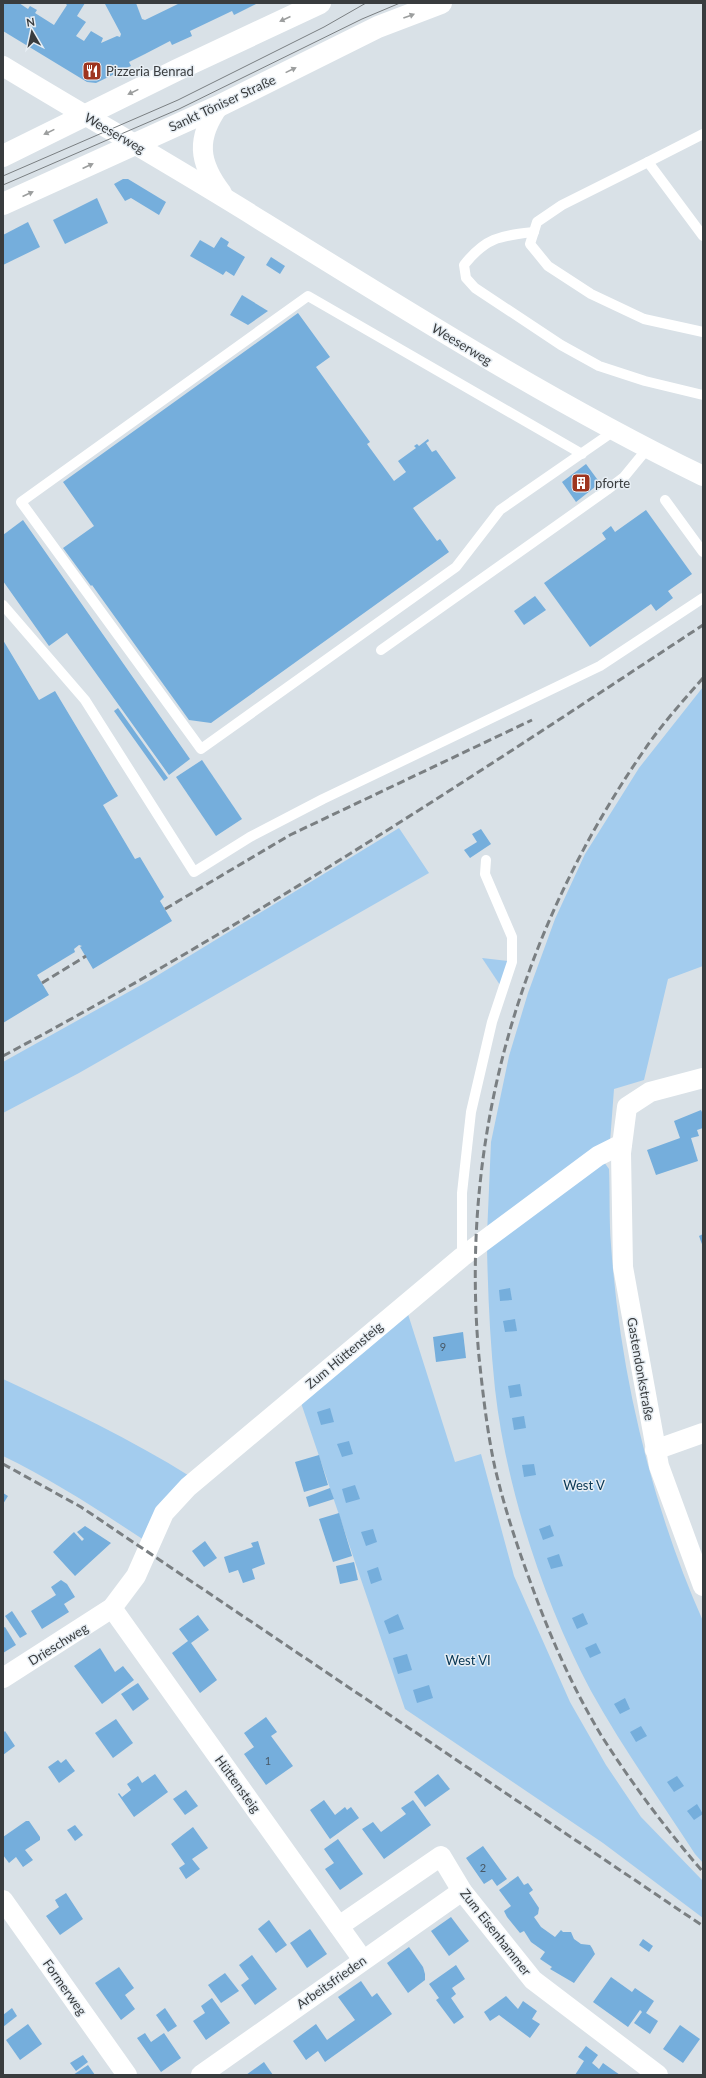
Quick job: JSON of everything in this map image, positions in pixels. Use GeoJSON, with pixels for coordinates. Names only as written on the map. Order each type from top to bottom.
{"type":"FeatureCollection","features":[{"type":"Feature","properties":{"kind":"main road"},"geometry":{"type":"LineString","coordinates":[[3,156],[84,115],[320,3]]}},
{"type":"Feature","properties":{"kind":"main road","name":"Sankt Töniser Straße"},"geometry":{"type":"LineString","coordinates":[[3,204],[219,106],[378,27],[441,3]]}},
{"type":"Feature","properties":{"kind":"street","name":"Weeserweg"},"geometry":{"type":"LineString","coordinates":[[3,66],[135,144],[503,369],[647,449],[703,476]]}},
{"type":"Feature","properties":{"kind":"street","name":"Weeserweg"},"geometry":{"type":"LineString","coordinates":[[219,106],[210,118],[203,134],[204,156],[210,176],[227,200]]}},
{"type":"Feature","properties":{"kind":"street","name":"Gastendonkstraße"},"geometry":{"type":"LineString","coordinates":[[703,1078],[650,1092],[627,1107],[622,1144],[623,1267],[655,1450],[703,1586]]}},
{"type":"Feature","properties":{"kind":"street","name":"Zum Hüttensteig"},"geometry":{"type":"LineString","coordinates":[[112,1608],[136,1576],[164,1513],[188,1487],[462,1257],[598,1156],[622,1144]]}},
{"type":"Feature","properties":{"kind":"street"},"geometry":{"type":"LineString","coordinates":[[655,1450],[703,1433]]}},
{"type":"Feature","properties":{"kind":"street","name":"Drieschweg"},"geometry":{"type":"LineString","coordinates":[[3,1678],[112,1608]]}},
{"type":"Feature","properties":{"kind":"street","name":"Hüttensteig"},"geometry":{"type":"LineString","coordinates":[[112,1608],[363,1960]]}},
{"type":"Feature","properties":{"kind":"street","name":"Zum Eisenhammer"},"geometry":{"type":"LineString","coordinates":[[339,1926],[441,1856],[462,1891],[533,1980],[658,2075]]}},
{"type":"Feature","properties":{"kind":"street","name":"Arbeitsfrieden"},"geometry":{"type":"LineString","coordinates":[[201,2075],[462,1891]]}},
{"type":"Feature","properties":{"kind":"street","name":"Formerweg"},"geometry":{"type":"LineString","coordinates":[[3,1900],[127,2075]]}},
{"type":"Feature","properties":{"kind":"lane"},"geometry":{"type":"LineString","coordinates":[[703,134],[562,205],[537,222],[530,244],[548,266],[591,294],[644,319],[703,332]]}},
{"type":"Feature","properties":{"kind":"lane"},"geometry":{"type":"LineString","coordinates":[[648,162],[703,236]]}},
{"type":"Feature","properties":{"kind":"lane"},"geometry":{"type":"LineString","coordinates":[[534,232],[504,236],[486,242],[475,250],[464,265],[466,278],[475,288],[561,345],[599,366],[645,381],[703,395]]}},
{"type":"Feature","properties":{"kind":"lane"},"geometry":{"type":"LineString","coordinates":[[582,454],[308,296],[21,502],[201,749],[456,567],[500,510],[582,454],[614,431]]}},
{"type":"Feature","properties":{"kind":"lane"},"geometry":{"type":"LineString","coordinates":[[381,650],[607,490],[624,477],[647,449]]}},
{"type":"Feature","properties":{"kind":"lane"},"geometry":{"type":"LineString","coordinates":[[665,500],[703,552]]}},
{"type":"Feature","properties":{"kind":"lane"},"geometry":{"type":"LineString","coordinates":[[3,606],[85,700],[194,872],[250,837],[323,799],[600,666],[703,598]]}},
{"type":"Feature","properties":{"kind":"lane"},"geometry":{"type":"LineString","coordinates":[[462,1257],[462,1193],[471,1112],[492,1022],[512,962],[512,937],[486,874],[486,860]]}},
{"type":"Feature","properties":{"kind":"green space"},"geometry":{"type":"Polygon","coordinates":[[[703,687],[703,966],[668,979],[644,1080],[614,1089],[610,1142],[487,1235],[491,1142],[509,1056],[528,993],[555,919],[585,854],[639,768],[703,687]]]}},
{"type":"Feature","properties":{"kind":"green space"},"geometry":{"type":"Polygon","coordinates":[[[399,828],[429,873],[79,1073],[3,1113],[3,1062],[150,980],[399,828]]]}},
{"type":"Feature","properties":{"kind":"green space"},"geometry":{"type":"Polygon","coordinates":[[[482,958],[508,961],[500,985],[482,958]]]}},
{"type":"Feature","properties":{"kind":"green space","name":"West V"},"geometry":{"type":"Polygon","coordinates":[[[604,1162],[609,1169],[610,1236],[615,1293],[630,1389],[653,1484],[684,1577],[703,1621],[703,1863],[695,1854],[615,1732],[591,1691],[574,1657],[543,1583],[530,1544],[508,1466],[500,1427],[492,1354],[487,1248],[604,1162]]]}},
{"type":"Feature","properties":{"kind":"green space","name":"West VI"},"geometry":{"type":"Polygon","coordinates":[[[407,1311],[455,1462],[481,1454],[514,1576],[570,1702],[606,1765],[641,1817],[703,1881],[703,1918],[603,1843],[405,1709],[300,1400],[407,1311]]]}},
{"type":"Feature","properties":{"kind":"green space"},"geometry":{"type":"Polygon","coordinates":[[[3,1379],[122,1437],[191,1477],[144,1540],[57,1485],[3,1456],[3,1379]]]}},
{"type":"Feature","properties":{"kind":"building"},"geometry":{"type":"Polygon","coordinates":[[[4,3],[19,3],[28,9],[30,6],[37,10],[35,13],[54,25],[67,5],[65,3],[85,3],[77,16],[86,22],[76,36],[84,41],[91,31],[103,38],[101,43],[117,36],[120,37],[121,34],[105,4],[107,3],[136,3],[142,19],[145,20],[180,3],[258,3],[234,15],[232,11],[190,31],[192,36],[172,45],[170,41],[129,62],[131,66],[96,83],[87,82],[3,31],[4,3]]]}},
{"type":"Feature","properties":{"kind":"building"},"geometry":{"type":"Polygon","coordinates":[[[123,179],[128,179],[166,202],[159,215],[131,198],[125,201],[114,184],[123,179]]]}},
{"type":"Feature","properties":{"kind":"building"},"geometry":{"type":"Polygon","coordinates":[[[97,198],[108,223],[65,244],[53,220],[97,198]]]}},
{"type":"Feature","properties":{"kind":"building"},"geometry":{"type":"Polygon","coordinates":[[[28,222],[40,247],[3,265],[3,235],[28,222]]]}},
{"type":"Feature","properties":{"kind":"building"},"geometry":{"type":"Polygon","coordinates":[[[221,237],[229,242],[227,246],[245,257],[234,276],[226,271],[223,275],[190,256],[200,240],[214,248],[221,237]]]}},
{"type":"Feature","properties":{"kind":"building"},"geometry":{"type":"Polygon","coordinates":[[[271,257],[285,266],[280,274],[266,265],[271,257]]]}},
{"type":"Feature","properties":{"kind":"building"},"geometry":{"type":"Polygon","coordinates":[[[242,295],[268,311],[248,325],[230,315],[242,295]]]}},
{"type":"Feature","properties":{"kind":"building"},"geometry":{"type":"Polygon","coordinates":[[[298,313],[330,357],[316,367],[370,442],[367,444],[394,481],[406,472],[398,461],[416,448],[414,446],[417,444],[419,446],[428,439],[429,441],[426,443],[432,452],[436,450],[456,478],[413,508],[437,541],[440,539],[449,552],[211,723],[189,720],[92,585],[91,586],[63,548],[94,526],[63,482],[298,313]]]}},
{"type":"Feature","properties":{"kind":"building","name":"pforte"},"geometry":{"type":"Polygon","coordinates":[[[586,464],[600,483],[576,502],[562,482],[586,464]]]}},
{"type":"Feature","properties":{"kind":"building"},"geometry":{"type":"Polygon","coordinates":[[[646,510],[692,574],[668,591],[673,598],[656,611],[651,604],[590,647],[544,583],[606,539],[602,533],[611,526],[615,532],[646,510]]]}},
{"type":"Feature","properties":{"kind":"building"},"geometry":{"type":"Polygon","coordinates":[[[23,520],[190,759],[169,775],[67,633],[49,646],[3,581],[3,535],[23,520]]]}},
{"type":"Feature","properties":{"kind":"building"},"geometry":{"type":"Polygon","coordinates":[[[535,596],[546,610],[524,625],[514,611],[535,596]]]}},
{"type":"Feature","properties":{"kind":"building"},"geometry":{"type":"Polygon","coordinates":[[[3,640],[39,700],[55,691],[118,796],[103,805],[135,859],[140,857],[164,897],[160,901],[172,921],[93,969],[80,947],[82,946],[79,945],[74,949],[75,952],[37,975],[49,995],[3,1023],[3,640]]]}},
{"type":"Feature","properties":{"kind":"building"},"geometry":{"type":"Polygon","coordinates":[[[118,708],[168,778],[164,781],[114,711],[118,708]]]}},
{"type":"Feature","properties":{"kind":"building"},"geometry":{"type":"Polygon","coordinates":[[[202,760],[242,819],[216,836],[176,777],[202,760]]]}},
{"type":"Feature","properties":{"kind":"building"},"geometry":{"type":"Polygon","coordinates":[[[481,829],[491,844],[470,858],[464,850],[477,842],[472,834],[481,829]]]}},
{"type":"Feature","properties":{"kind":"building"},"geometry":{"type":"Polygon","coordinates":[[[701,1110],[703,1114],[703,1128],[697,1130],[699,1136],[691,1138],[698,1161],[656,1175],[647,1150],[680,1138],[674,1121],[701,1110]]]}},
{"type":"Feature","properties":{"kind":"building"},"geometry":{"type":"Polygon","coordinates":[[[703,1234],[703,1247],[699,1236],[703,1234]]]}},
{"type":"Feature","properties":{"kind":"building"},"geometry":{"type":"Polygon","coordinates":[[[510,1288],[512,1300],[500,1301],[499,1290],[510,1288]]]}},
{"type":"Feature","properties":{"kind":"building"},"geometry":{"type":"Polygon","coordinates":[[[515,1319],[517,1331],[505,1332],[503,1321],[515,1319]]]}},
{"type":"Feature","properties":{"kind":"building"},"geometry":{"type":"Polygon","coordinates":[[[463,1332],[466,1358],[436,1362],[433,1337],[463,1332]]]}},
{"type":"Feature","properties":{"kind":"building"},"geometry":{"type":"Polygon","coordinates":[[[520,1384],[522,1396],[510,1398],[508,1386],[520,1384]]]}},
{"type":"Feature","properties":{"kind":"building"},"geometry":{"type":"Polygon","coordinates":[[[330,1408],[334,1422],[321,1425],[317,1412],[330,1408]]]}},
{"type":"Feature","properties":{"kind":"building"},"geometry":{"type":"Polygon","coordinates":[[[524,1416],[526,1428],[514,1430],[512,1418],[524,1416]]]}},
{"type":"Feature","properties":{"kind":"building"},"geometry":{"type":"Polygon","coordinates":[[[349,1441],[353,1454],[342,1457],[337,1444],[349,1441]]]}},
{"type":"Feature","properties":{"kind":"building"},"geometry":{"type":"Polygon","coordinates":[[[319,1455],[328,1485],[304,1492],[295,1462],[319,1455]]]}},
{"type":"Feature","properties":{"kind":"building"},"geometry":{"type":"Polygon","coordinates":[[[534,1464],[536,1475],[524,1477],[522,1465],[534,1464]]]}},
{"type":"Feature","properties":{"kind":"building"},"geometry":{"type":"Polygon","coordinates":[[[355,1485],[360,1499],[346,1503],[342,1489],[355,1485]]]}},
{"type":"Feature","properties":{"kind":"building"},"geometry":{"type":"Polygon","coordinates":[[[330,1488],[334,1499],[309,1507],[306,1497],[330,1488]]]}},
{"type":"Feature","properties":{"kind":"building"},"geometry":{"type":"Polygon","coordinates":[[[3,1493],[8,1496],[3,1504],[3,1493]]]}},
{"type":"Feature","properties":{"kind":"building"},"geometry":{"type":"Polygon","coordinates":[[[339,1513],[352,1556],[333,1562],[319,1519],[339,1513]]]}},
{"type":"Feature","properties":{"kind":"building"},"geometry":{"type":"Polygon","coordinates":[[[550,1525],[554,1536],[543,1540],[539,1529],[550,1525]]]}},
{"type":"Feature","properties":{"kind":"building"},"geometry":{"type":"Polygon","coordinates":[[[85,1526],[111,1543],[75,1576],[53,1552],[74,1532],[82,1541],[84,1539],[77,1532],[85,1526]]]}},
{"type":"Feature","properties":{"kind":"building"},"geometry":{"type":"Polygon","coordinates":[[[373,1529],[377,1542],[366,1546],[361,1532],[373,1529]]]}},
{"type":"Feature","properties":{"kind":"building"},"geometry":{"type":"Polygon","coordinates":[[[205,1541],[217,1558],[204,1567],[192,1551],[205,1541]]]}},
{"type":"Feature","properties":{"kind":"building"},"geometry":{"type":"Polygon","coordinates":[[[258,1541],[265,1564],[252,1569],[255,1579],[243,1583],[238,1570],[229,1573],[224,1557],[253,1547],[251,1543],[258,1541]]]}},
{"type":"Feature","properties":{"kind":"building"},"geometry":{"type":"Polygon","coordinates":[[[559,1554],[563,1566],[551,1569],[547,1558],[559,1554]]]}},
{"type":"Feature","properties":{"kind":"building"},"geometry":{"type":"Polygon","coordinates":[[[354,1562],[358,1580],[340,1584],[336,1566],[354,1562]]]}},
{"type":"Feature","properties":{"kind":"building"},"geometry":{"type":"Polygon","coordinates":[[[378,1567],[382,1580],[371,1584],[367,1571],[378,1567]]]}},
{"type":"Feature","properties":{"kind":"building"},"geometry":{"type":"Polygon","coordinates":[[[61,1580],[67,1584],[75,1597],[64,1604],[69,1612],[42,1629],[31,1611],[56,1595],[51,1587],[61,1580]]]}},
{"type":"Feature","properties":{"kind":"building"},"geometry":{"type":"Polygon","coordinates":[[[12,1611],[27,1634],[20,1638],[5,1616],[12,1611]]]}},
{"type":"Feature","properties":{"kind":"building"},"geometry":{"type":"Polygon","coordinates":[[[583,1613],[588,1624],[577,1629],[572,1618],[583,1613]]]}},
{"type":"Feature","properties":{"kind":"building"},"geometry":{"type":"Polygon","coordinates":[[[398,1614],[404,1629],[389,1634],[384,1621],[398,1614]]]}},
{"type":"Feature","properties":{"kind":"building"},"geometry":{"type":"Polygon","coordinates":[[[198,1615],[209,1630],[191,1643],[217,1680],[200,1693],[172,1653],[188,1641],[179,1629],[198,1615]]]}},
{"type":"Feature","properties":{"kind":"building"},"geometry":{"type":"Polygon","coordinates":[[[5,1627],[16,1645],[3,1653],[3,1628],[5,1627]]]}},
{"type":"Feature","properties":{"kind":"building"},"geometry":{"type":"Polygon","coordinates":[[[596,1643],[601,1653],[590,1658],[585,1648],[596,1643]]]}},
{"type":"Feature","properties":{"kind":"building"},"geometry":{"type":"Polygon","coordinates":[[[100,1648],[115,1672],[123,1666],[134,1680],[102,1704],[74,1666],[100,1648]]]}},
{"type":"Feature","properties":{"kind":"building"},"geometry":{"type":"Polygon","coordinates":[[[407,1654],[412,1670],[398,1674],[393,1658],[407,1654]]]}},
{"type":"Feature","properties":{"kind":"building"},"geometry":{"type":"Polygon","coordinates":[[[138,1683],[149,1699],[133,1711],[121,1694],[138,1683]]]}},
{"type":"Feature","properties":{"kind":"building"},"geometry":{"type":"Polygon","coordinates":[[[429,1685],[433,1698],[417,1703],[413,1690],[429,1685]]]}},
{"type":"Feature","properties":{"kind":"building"},"geometry":{"type":"Polygon","coordinates":[[[625,1698],[630,1709],[620,1714],[614,1704],[625,1698]]]}},
{"type":"Feature","properties":{"kind":"building"},"geometry":{"type":"Polygon","coordinates":[[[266,1717],[277,1732],[271,1736],[293,1766],[266,1785],[244,1754],[254,1747],[244,1733],[266,1717]]]}},
{"type":"Feature","properties":{"kind":"building"},"geometry":{"type":"Polygon","coordinates":[[[116,1719],[133,1743],[113,1758],[95,1733],[116,1719]]]}},
{"type":"Feature","properties":{"kind":"building"},"geometry":{"type":"Polygon","coordinates":[[[641,1726],[647,1736],[636,1742],[630,1732],[641,1726]]]}},
{"type":"Feature","properties":{"kind":"building"},"geometry":{"type":"Polygon","coordinates":[[[5,1731],[15,1746],[3,1755],[3,1733],[5,1731]]]}},
{"type":"Feature","properties":{"kind":"building"},"geometry":{"type":"Polygon","coordinates":[[[66,1759],[75,1771],[59,1783],[48,1767],[58,1760],[61,1763],[66,1759]]]}},
{"type":"Feature","properties":{"kind":"building"},"geometry":{"type":"Polygon","coordinates":[[[155,1774],[168,1792],[134,1817],[118,1794],[119,1793],[122,1797],[131,1790],[127,1784],[138,1776],[142,1783],[155,1774]]]}},
{"type":"Feature","properties":{"kind":"building"},"geometry":{"type":"Polygon","coordinates":[[[438,1774],[450,1789],[425,1807],[414,1792],[438,1774]]]}},
{"type":"Feature","properties":{"kind":"building"},"geometry":{"type":"Polygon","coordinates":[[[677,1776],[684,1786],[674,1792],[667,1782],[677,1776]]]}},
{"type":"Feature","properties":{"kind":"building"},"geometry":{"type":"Polygon","coordinates":[[[186,1790],[198,1806],[185,1815],[173,1799],[186,1790]]]}},
{"type":"Feature","properties":{"kind":"building"},"geometry":{"type":"Polygon","coordinates":[[[324,1800],[335,1815],[345,1807],[347,1810],[351,1807],[359,1818],[330,1839],[310,1810],[324,1800]]]}},
{"type":"Feature","properties":{"kind":"building"},"geometry":{"type":"Polygon","coordinates":[[[413,1800],[431,1825],[384,1859],[362,1829],[373,1822],[381,1832],[406,1814],[401,1808],[413,1800]]]}},
{"type":"Feature","properties":{"kind":"building"},"geometry":{"type":"Polygon","coordinates":[[[697,1804],[703,1814],[694,1820],[687,1811],[697,1804]]]}},
{"type":"Feature","properties":{"kind":"building"},"geometry":{"type":"Polygon","coordinates":[[[26,1821],[29,1821],[40,1837],[40,1840],[25,1850],[33,1860],[23,1867],[16,1857],[9,1863],[3,1855],[3,1837],[26,1821]]]}},
{"type":"Feature","properties":{"kind":"building"},"geometry":{"type":"Polygon","coordinates":[[[75,1825],[83,1835],[75,1841],[67,1830],[75,1825]]]}},
{"type":"Feature","properties":{"kind":"building"},"geometry":{"type":"Polygon","coordinates":[[[193,1827],[208,1848],[192,1859],[200,1869],[186,1879],[179,1868],[185,1864],[171,1844],[193,1827]]]}},
{"type":"Feature","properties":{"kind":"building"},"geometry":{"type":"Polygon","coordinates":[[[338,1839],[363,1874],[340,1890],[325,1869],[334,1863],[324,1849],[338,1839]]]}},
{"type":"Feature","properties":{"kind":"building"},"geometry":{"type":"Polygon","coordinates":[[[483,1846],[507,1879],[497,1886],[492,1879],[484,1884],[466,1858],[483,1846]]]}},
{"type":"Feature","properties":{"kind":"building"},"geometry":{"type":"Polygon","coordinates":[[[518,1876],[524,1885],[528,1883],[533,1890],[529,1893],[539,1908],[538,1914],[534,1917],[541,1927],[555,1937],[561,1930],[563,1932],[571,1932],[574,1939],[581,1944],[590,1945],[592,1948],[595,1954],[574,1983],[550,1969],[552,1967],[540,1959],[545,1952],[531,1942],[524,1931],[520,1933],[507,1917],[504,1911],[511,1906],[499,1890],[518,1876]]]}},
{"type":"Feature","properties":{"kind":"building"},"geometry":{"type":"Polygon","coordinates":[[[66,1893],[83,1919],[60,1935],[46,1916],[59,1907],[55,1900],[66,1893]]]}},
{"type":"Feature","properties":{"kind":"building"},"geometry":{"type":"Polygon","coordinates":[[[451,1917],[469,1941],[449,1956],[431,1931],[451,1917]]]}},
{"type":"Feature","properties":{"kind":"building"},"geometry":{"type":"Polygon","coordinates":[[[269,1920],[287,1945],[276,1953],[258,1929],[269,1920]]]}},
{"type":"Feature","properties":{"kind":"building"},"geometry":{"type":"Polygon","coordinates":[[[310,1929],[327,1954],[307,1968],[290,1943],[310,1929]]]}},
{"type":"Feature","properties":{"kind":"building"},"geometry":{"type":"Polygon","coordinates":[[[643,1939],[653,1946],[649,1952],[639,1945],[643,1939]]]}},
{"type":"Feature","properties":{"kind":"building"},"geometry":{"type":"Polygon","coordinates":[[[409,1947],[423,1967],[425,1980],[408,1993],[387,1963],[409,1947]]]}},
{"type":"Feature","properties":{"kind":"building"},"geometry":{"type":"Polygon","coordinates":[[[252,1955],[277,1989],[255,2005],[241,1985],[249,1979],[239,1965],[252,1955]]]}},
{"type":"Feature","properties":{"kind":"building"},"geometry":{"type":"Polygon","coordinates":[[[456,1965],[465,1979],[452,1988],[456,1994],[451,1998],[464,2017],[454,2024],[436,2000],[439,1998],[429,1984],[456,1965]]]}},
{"type":"Feature","properties":{"kind":"building"},"geometry":{"type":"Polygon","coordinates":[[[119,1967],[134,1988],[125,1995],[135,2009],[121,2020],[95,1983],[119,1967]]]}},
{"type":"Feature","properties":{"kind":"building"},"geometry":{"type":"Polygon","coordinates":[[[225,1973],[239,1991],[221,2003],[208,1985],[225,1973]]]}},
{"type":"Feature","properties":{"kind":"building"},"geometry":{"type":"Polygon","coordinates":[[[611,1977],[632,1992],[635,1988],[654,2001],[646,2013],[658,2021],[650,2034],[634,2023],[642,2012],[640,2010],[628,2027],[593,2002],[611,1977]]]}},
{"type":"Feature","properties":{"kind":"building"},"geometry":{"type":"Polygon","coordinates":[[[361,1981],[372,1997],[377,1993],[392,2014],[325,2062],[318,2051],[306,2060],[293,2041],[316,2024],[327,2040],[355,2020],[338,1997],[361,1981]]]}},
{"type":"Feature","properties":{"kind":"building"},"geometry":{"type":"Polygon","coordinates":[[[506,1996],[518,2009],[523,2001],[537,2011],[532,2019],[540,2024],[530,2038],[499,2015],[490,2021],[484,2012],[506,1996]]]}},
{"type":"Feature","properties":{"kind":"building"},"geometry":{"type":"Polygon","coordinates":[[[212,1998],[230,2023],[206,2040],[193,2021],[205,2013],[201,2006],[212,1998]]]}},
{"type":"Feature","properties":{"kind":"building"},"geometry":{"type":"Polygon","coordinates":[[[12,2008],[17,2016],[3,2027],[3,2015],[12,2008]]]}},
{"type":"Feature","properties":{"kind":"building"},"geometry":{"type":"Polygon","coordinates":[[[165,2008],[177,2026],[168,2032],[156,2015],[165,2008]]]}},
{"type":"Feature","properties":{"kind":"building"},"geometry":{"type":"Polygon","coordinates":[[[28,2024],[42,2044],[20,2060],[6,2040],[28,2024]]]}},
{"type":"Feature","properties":{"kind":"building"},"geometry":{"type":"Polygon","coordinates":[[[680,2025],[700,2039],[683,2063],[663,2049],[680,2025]]]}},
{"type":"Feature","properties":{"kind":"building"},"geometry":{"type":"Polygon","coordinates":[[[145,2033],[151,2042],[164,2033],[181,2058],[161,2072],[137,2038],[145,2033]]]}},
{"type":"Feature","properties":{"kind":"building"},"geometry":{"type":"Polygon","coordinates":[[[586,2046],[598,2055],[592,2063],[599,2069],[603,2063],[620,2075],[575,2075],[584,2061],[578,2057],[586,2046]]]}},
{"type":"Feature","properties":{"kind":"building"},"geometry":{"type":"Polygon","coordinates":[[[83,2055],[88,2062],[76,2071],[70,2063],[83,2055]]]}},
{"type":"Feature","properties":{"kind":"building"},"geometry":{"type":"Polygon","coordinates":[[[264,2062],[273,2075],[246,2075],[264,2062]]]}},
{"type":"Feature","properties":{"kind":"building"},"geometry":{"type":"Polygon","coordinates":[[[88,2065],[95,2075],[73,2075],[88,2065]]]}},
{"type":"Feature","properties":{"kind":"tram line"},"geometry":{"type":"LineString","coordinates":[[3,176],[178,100],[324,27],[366,3]]}},
{"type":"Feature","properties":{"kind":"tram line"},"geometry":{"type":"LineString","coordinates":[[3,185],[179,109],[362,19],[400,3]]}},
{"type":"Feature","properties":{"kind":"railway"},"geometry":{"type":"LineString","coordinates":[[3,1056],[93,1007],[270,903],[358,849],[445,794],[703,625]]}},
{"type":"Feature","properties":{"kind":"railway"},"geometry":{"type":"LineString","coordinates":[[703,678],[645,749],[601,818],[564,889],[532,963],[508,1038],[490,1116],[479,1195],[475,1275],[479,1357],[492,1454],[511,1524],[537,1601],[580,1698],[601,1735],[650,1806],[703,1872]]}},
{"type":"Feature","properties":{"kind":"railway"},"geometry":{"type":"LineString","coordinates":[[165,909],[290,835],[532,720]]}},
{"type":"Feature","properties":{"kind":"railway"},"geometry":{"type":"LineString","coordinates":[[42,983],[86,956]]}},
{"type":"Feature","properties":{"kind":"railway"},"geometry":{"type":"LineString","coordinates":[[3,1464],[81,1507],[703,1926]]}},
{"type":"Feature","properties":{"kind":"place","name":"Pizzeria Benrad"},"geometry":{"type":"Point","coordinates":[92,71]}},
{"type":"Feature","properties":{"kind":"place","name":"pforte"},"geometry":{"type":"Point","coordinates":[581,483]}}]}
